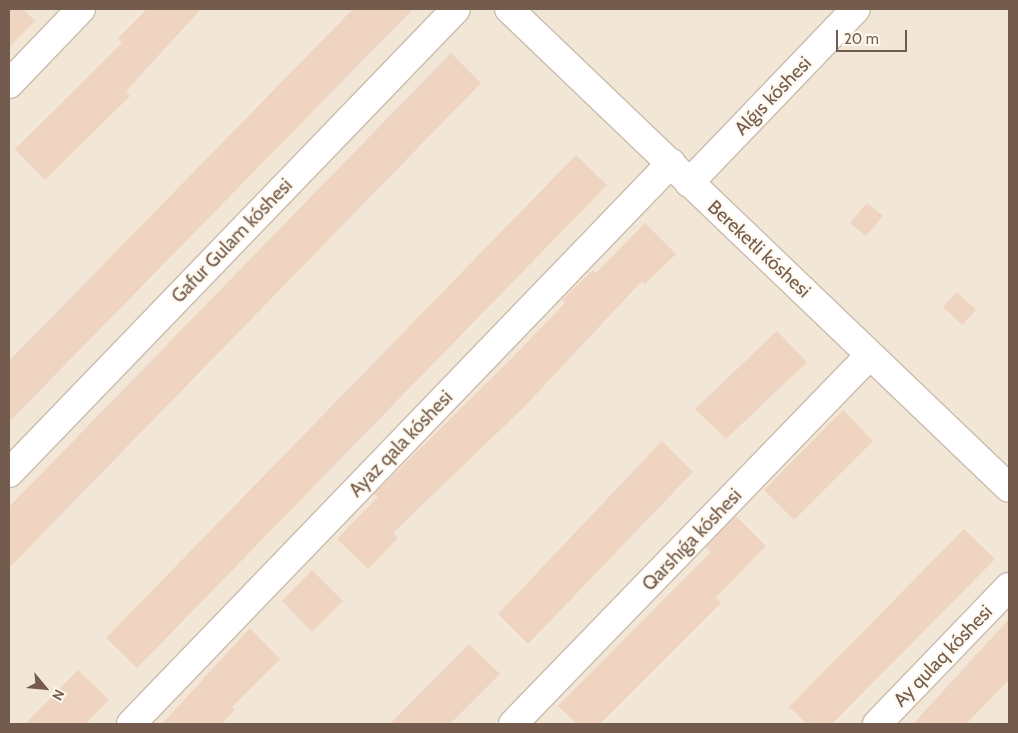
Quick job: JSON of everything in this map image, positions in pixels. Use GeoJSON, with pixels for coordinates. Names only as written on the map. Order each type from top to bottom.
{"type":"FeatureCollection","features":[{"type":"Feature","properties":{"kind":"street"},"geometry":{"type":"LineString","coordinates":[[9,84],[81,9]]}},
{"type":"Feature","properties":{"kind":"street","name":"Gafur Gulam kóshesi"},"geometry":{"type":"LineString","coordinates":[[9,473],[456,9]]}},
{"type":"Feature","properties":{"kind":"street","name":"Bereketli kóshesi"},"geometry":{"type":"LineString","coordinates":[[509,9],[1009,488]]}},
{"type":"Feature","properties":{"kind":"street","name":"Alǵıs kóshesi"},"geometry":{"type":"LineString","coordinates":[[689,183],[856,9]]}},
{"type":"Feature","properties":{"kind":"street","name":"Ayaz qala kóshesi"},"geometry":{"type":"LineString","coordinates":[[131,724],[670,163]]}},
{"type":"Feature","properties":{"kind":"street","name":"Qarshıǵa kóshesi"},"geometry":{"type":"LineString","coordinates":[[513,724],[870,355]]}},
{"type":"Feature","properties":{"kind":"street","name":"Ay qulaq kóshesi"},"geometry":{"type":"LineString","coordinates":[[877,724],[1009,587]]}},
{"type":"Feature","properties":{"kind":"shaded area"},"geometry":{"type":"Polygon","coordinates":[[[9,9],[1009,9],[1009,724],[9,724],[9,9]]]}},
{"type":"Feature","properties":{"kind":"building"},"geometry":{"type":"Polygon","coordinates":[[[9,9],[23,9],[35,21],[9,47],[9,9]]]}},
{"type":"Feature","properties":{"kind":"building"},"geometry":{"type":"Polygon","coordinates":[[[147,9],[201,9],[126,91],[130,96],[45,180],[15,149],[122,43],[118,38],[147,9]]]}},
{"type":"Feature","properties":{"kind":"building"},"geometry":{"type":"Polygon","coordinates":[[[353,9],[413,9],[9,422],[9,361],[353,9]]]}},
{"type":"Feature","properties":{"kind":"building"},"geometry":{"type":"Polygon","coordinates":[[[451,53],[481,83],[9,568],[9,507],[451,53]]]}},
{"type":"Feature","properties":{"kind":"building"},"geometry":{"type":"Polygon","coordinates":[[[576,155],[607,185],[137,668],[106,638],[576,155]]]}},
{"type":"Feature","properties":{"kind":"building"},"geometry":{"type":"Polygon","coordinates":[[[867,203],[883,216],[866,236],[850,223],[867,203]]]}},
{"type":"Feature","properties":{"kind":"building"},"geometry":{"type":"Polygon","coordinates":[[[645,223],[676,254],[645,284],[642,281],[525,406],[393,533],[398,538],[368,569],[337,539],[378,497],[374,494],[565,303],[562,300],[593,270],[596,273],[645,223]]]}},
{"type":"Feature","properties":{"kind":"building"},"geometry":{"type":"Polygon","coordinates":[[[957,292],[976,310],[962,325],[943,307],[957,292]]]}},
{"type":"Feature","properties":{"kind":"building"},"geometry":{"type":"Polygon","coordinates":[[[777,331],[807,362],[726,439],[695,409],[777,331]]]}},
{"type":"Feature","properties":{"kind":"building"},"geometry":{"type":"Polygon","coordinates":[[[843,410],[873,441],[794,520],[764,490],[843,410]]]}},
{"type":"Feature","properties":{"kind":"building"},"geometry":{"type":"Polygon","coordinates":[[[662,441],[693,472],[528,644],[498,614],[662,441]]]}},
{"type":"Feature","properties":{"kind":"building"},"geometry":{"type":"Polygon","coordinates":[[[736,516],[766,546],[715,598],[721,603],[600,724],[577,724],[558,706],[711,552],[706,547],[736,516]]]}},
{"type":"Feature","properties":{"kind":"building"},"geometry":{"type":"Polygon","coordinates":[[[964,529],[995,559],[832,724],[807,724],[789,707],[964,529]]]}},
{"type":"Feature","properties":{"kind":"building"},"geometry":{"type":"Polygon","coordinates":[[[312,570],[343,601],[312,632],[282,601],[312,570]]]}},
{"type":"Feature","properties":{"kind":"building"},"geometry":{"type":"Polygon","coordinates":[[[1009,619],[1009,680],[966,724],[913,724],[1009,619]]]}},
{"type":"Feature","properties":{"kind":"building"},"geometry":{"type":"Polygon","coordinates":[[[250,628],[280,659],[232,707],[235,710],[221,724],[162,724],[250,628]]]}},
{"type":"Feature","properties":{"kind":"building"},"geometry":{"type":"Polygon","coordinates":[[[469,644],[500,674],[450,724],[390,724],[469,644]]]}},
{"type":"Feature","properties":{"kind":"building"},"geometry":{"type":"Polygon","coordinates":[[[78,670],[109,700],[85,724],[25,724],[78,670]]]}}]}
